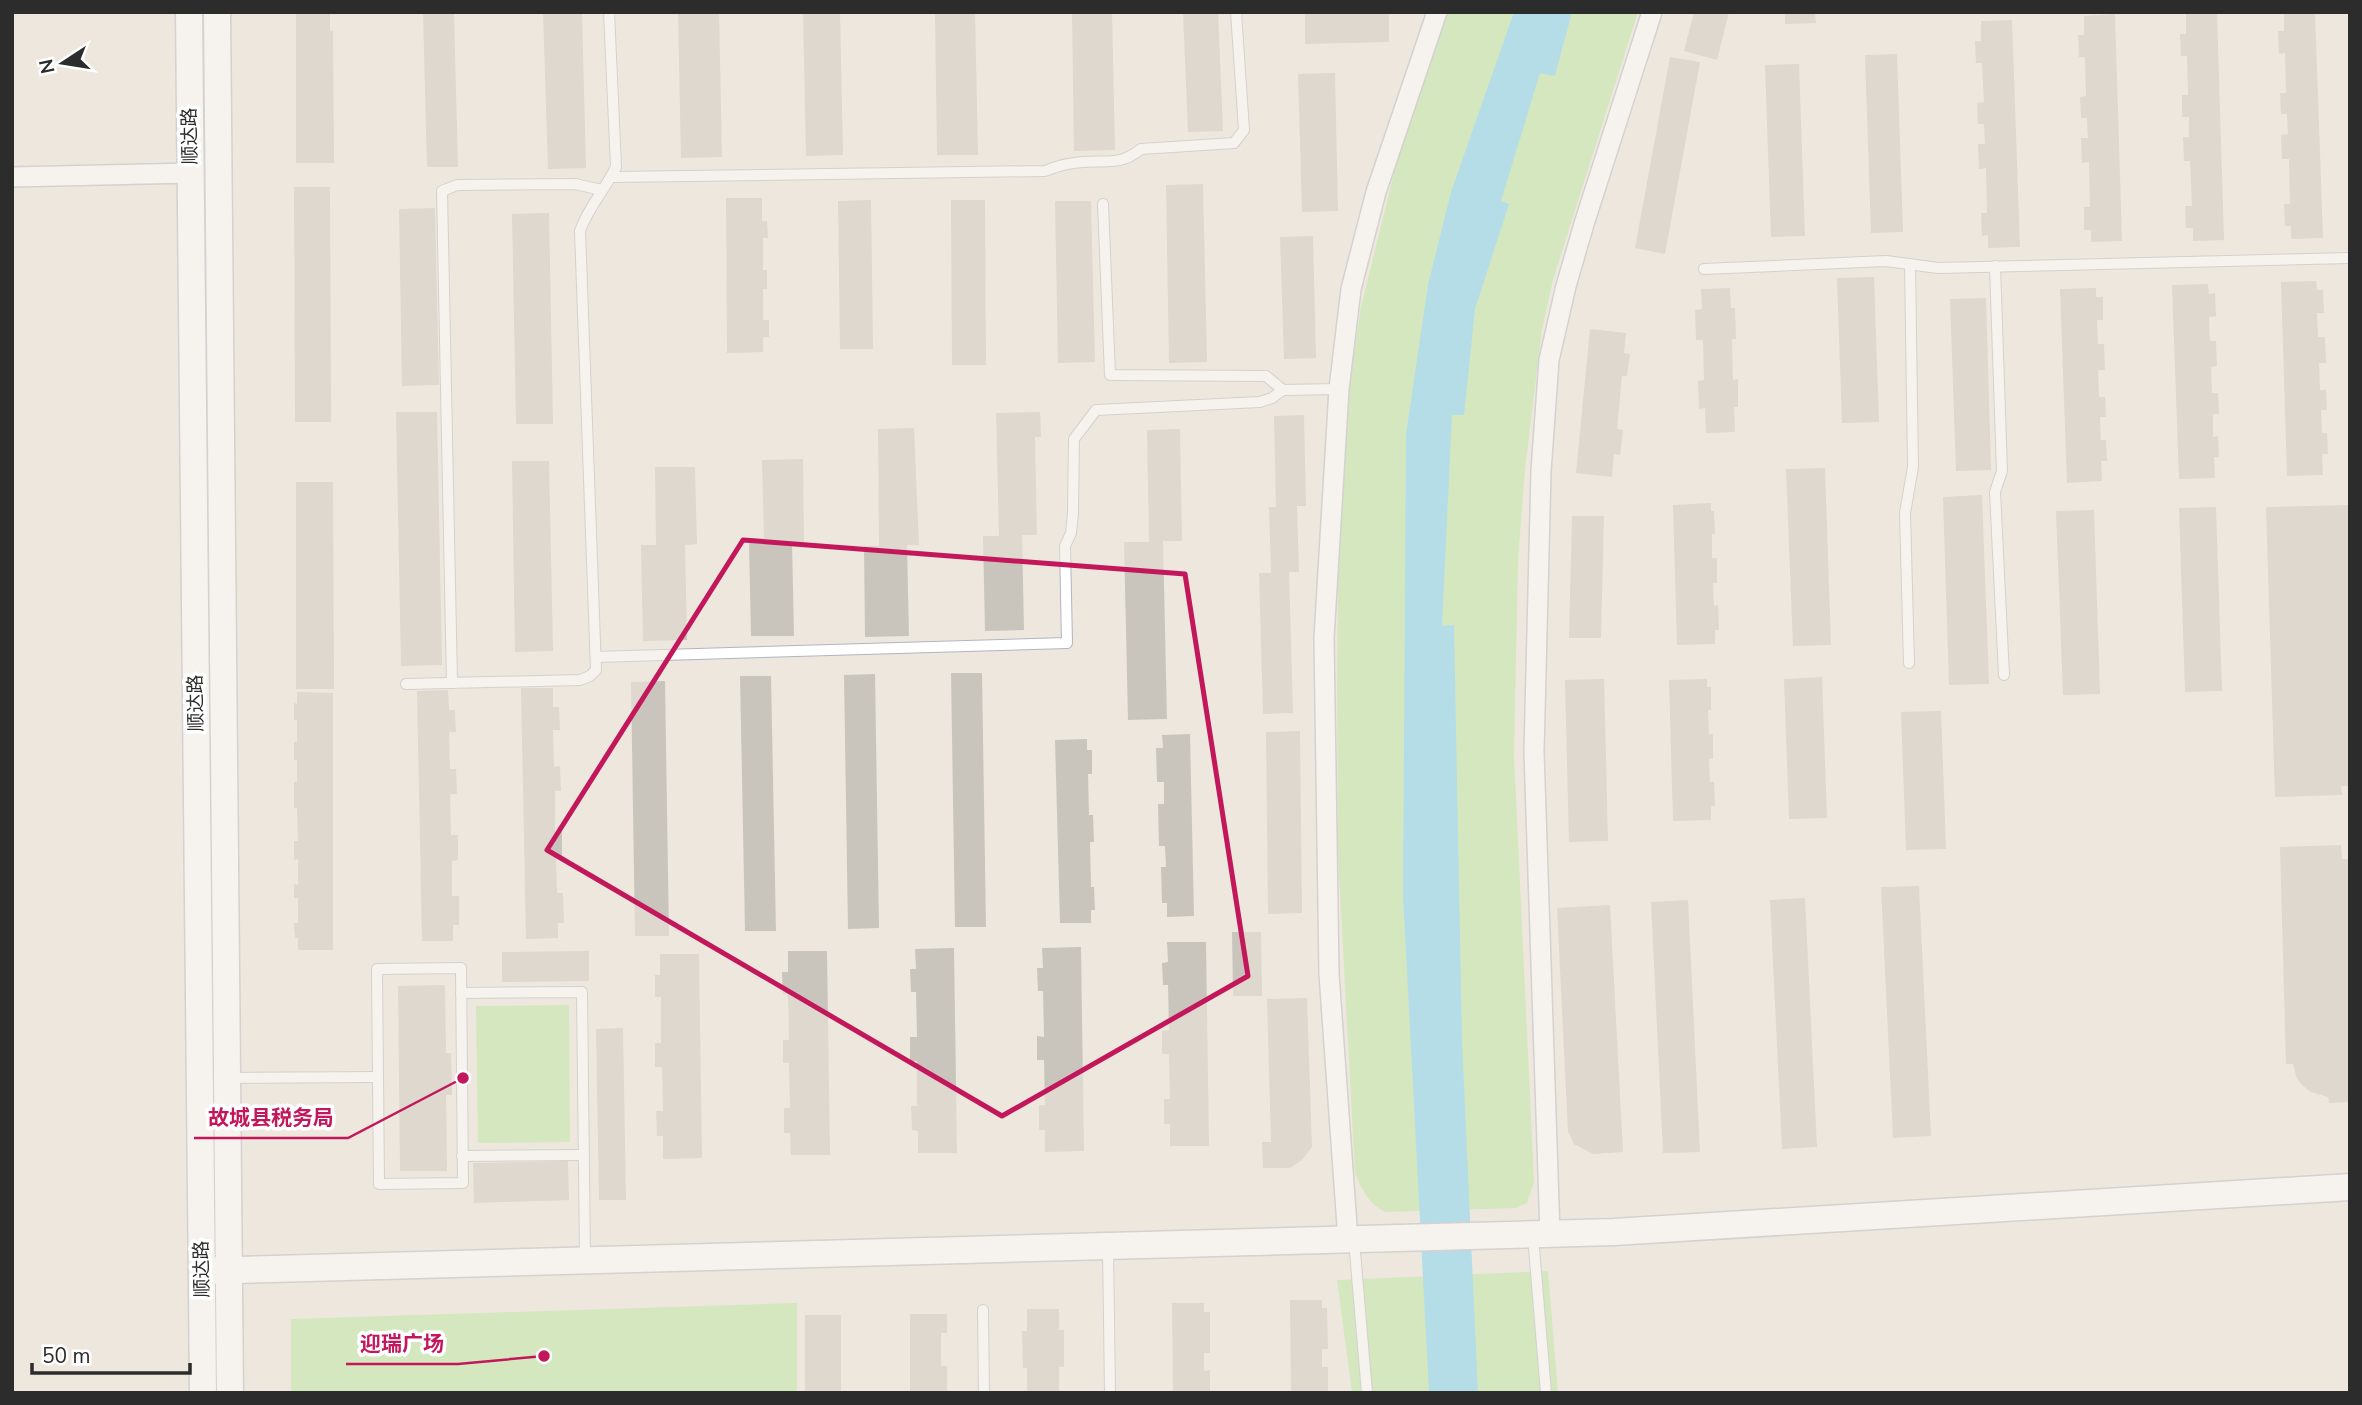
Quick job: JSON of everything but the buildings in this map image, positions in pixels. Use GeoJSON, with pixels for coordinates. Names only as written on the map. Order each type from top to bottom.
{"type":"FeatureCollection","features":[{"type":"Feature","properties":{"kind":"main road","name":"顺达路"},"geometry":{"type":"LineString","coordinates":[[189,12],[203,1393]]}},
{"type":"Feature","properties":{"kind":"main road","name":"顺达路"},"geometry":{"type":"LineString","coordinates":[[217,12],[230,1393]]}},
{"type":"Feature","properties":{"kind":"main road"},"geometry":{"type":"LineString","coordinates":[[202,1270],[1541,1234],[2350,1187]]}},
{"type":"Feature","properties":{"kind":"street"},"geometry":{"type":"LineString","coordinates":[[1351,1239],[1329,974],[1324,638],[1339,388],[1351,289],[1376,192],[1437,12]]}},
{"type":"Feature","properties":{"kind":"street"},"geometry":{"type":"LineString","coordinates":[[1541,1234],[1534,752],[1541,471],[1549,360],[1584,224],[1652,12]]}},
{"type":"Feature","properties":{"kind":"street"},"geometry":{"type":"LineString","coordinates":[[12,177],[191,173]]}},
{"type":"Feature","properties":{"kind":"lane"},"geometry":{"type":"LineString","coordinates":[[406,684],[580,680],[596,670],[580,231],[584,219],[616,167],[609,12]]}},
{"type":"Feature","properties":{"kind":"lane"},"geometry":{"type":"LineString","coordinates":[[611,177],[1045,171],[1065,164],[1116,162],[1129,159],[1141,149],[1234,144],[1244,130],[1236,12]]}},
{"type":"Feature","properties":{"kind":"lane"},"geometry":{"type":"LineString","coordinates":[[452,683],[442,191],[457,185],[575,184],[602,190]]}},
{"type":"Feature","properties":{"kind":"lane"},"geometry":{"type":"LineString","coordinates":[[1103,204],[1110,375],[1266,376],[1283,390]]}},
{"type":"Feature","properties":{"kind":"lane"},"geometry":{"type":"LineString","coordinates":[[1704,269],[1886,261],[1938,268],[2350,258]]}},
{"type":"Feature","properties":{"kind":"lane"},"geometry":{"type":"LineString","coordinates":[[1909,663],[1905,513],[1913,467],[1910,264]]}},
{"type":"Feature","properties":{"kind":"lane"},"geometry":{"type":"LineString","coordinates":[[1995,266],[2002,471],[1995,492],[2004,675]]}},
{"type":"Feature","properties":{"kind":"lane"},"geometry":{"type":"LineString","coordinates":[[596,657],[1067,643],[1065,546],[1071,533],[1073,513],[1074,439],[1096,410],[1260,402],[1283,390],[1339,388]]}},
{"type":"Feature","properties":{"kind":"lane"},"geometry":{"type":"LineString","coordinates":[[461,968],[461,993],[463,1183],[379,1184],[377,969],[461,968]]}},
{"type":"Feature","properties":{"kind":"lane"},"geometry":{"type":"LineString","coordinates":[[461,993],[582,992],[584,1260]]}},
{"type":"Feature","properties":{"kind":"lane"},"geometry":{"type":"LineString","coordinates":[[227,1078],[378,1077]]}},
{"type":"Feature","properties":{"kind":"lane"},"geometry":{"type":"LineString","coordinates":[[462,1156],[584,1155]]}},
{"type":"Feature","properties":{"kind":"lane"},"geometry":{"type":"LineString","coordinates":[[1541,1234],[1546,1393]]}},
{"type":"Feature","properties":{"kind":"lane"},"geometry":{"type":"LineString","coordinates":[[1351,1239],[1367,1393]]}},
{"type":"Feature","properties":{"kind":"lane"},"geometry":{"type":"LineString","coordinates":[[1108,1246],[1110,1393]]}},
{"type":"Feature","properties":{"kind":"lane"},"geometry":{"type":"LineString","coordinates":[[983,1310],[985,1393]]}},
{"type":"Feature","properties":{"kind":"highlighted area"},"geometry":{"type":"Polygon","coordinates":[[[743,540],[1185,574],[1248,976],[1002,1116],[547,850],[743,540]]]}},
{"type":"Feature","properties":{"kind":"green space"},"geometry":{"type":"Polygon","coordinates":[[[1448,12],[1638,12],[1553,280],[1542,330],[1525,469],[1518,561],[1514,755],[1534,1182],[1527,1203],[1516,1208],[1385,1212],[1366,1196],[1355,1173],[1338,855],[1338,574],[1350,381],[1361,307],[1402,140],[1448,12]]]}},
{"type":"Feature","properties":{"kind":"green space"},"geometry":{"type":"Polygon","coordinates":[[[569,1005],[570,1142],[478,1143],[476,1006],[569,1005]]]}},
{"type":"Feature","properties":{"kind":"green space"},"geometry":{"type":"Polygon","coordinates":[[[1548,1271],[1558,1393],[1352,1393],[1337,1280],[1548,1271]]]}},
{"type":"Feature","properties":{"kind":"green space"},"geometry":{"type":"Polygon","coordinates":[[[797,1303],[797,1393],[291,1393],[291,1319],[797,1303]]]}},
{"type":"Feature","properties":{"kind":"water"},"geometry":{"type":"Polygon","coordinates":[[[1514,12],[1572,12],[1555,76],[1540,73],[1501,201],[1509,204],[1475,309],[1464,415],[1452,415],[1442,626],[1454,625],[1462,1041],[1478,1393],[1429,1393],[1403,895],[1406,434],[1428,285],[1451,192],[1514,12]]]}},
{"type":"Feature","properties":{"kind":"place","name":"故城县税务局"},"geometry":{"type":"Point","coordinates":[463,1078]}},
{"type":"Feature","properties":{"kind":"place","name":"迎瑞广场"},"geometry":{"type":"Point","coordinates":[544,1356]}}]}
